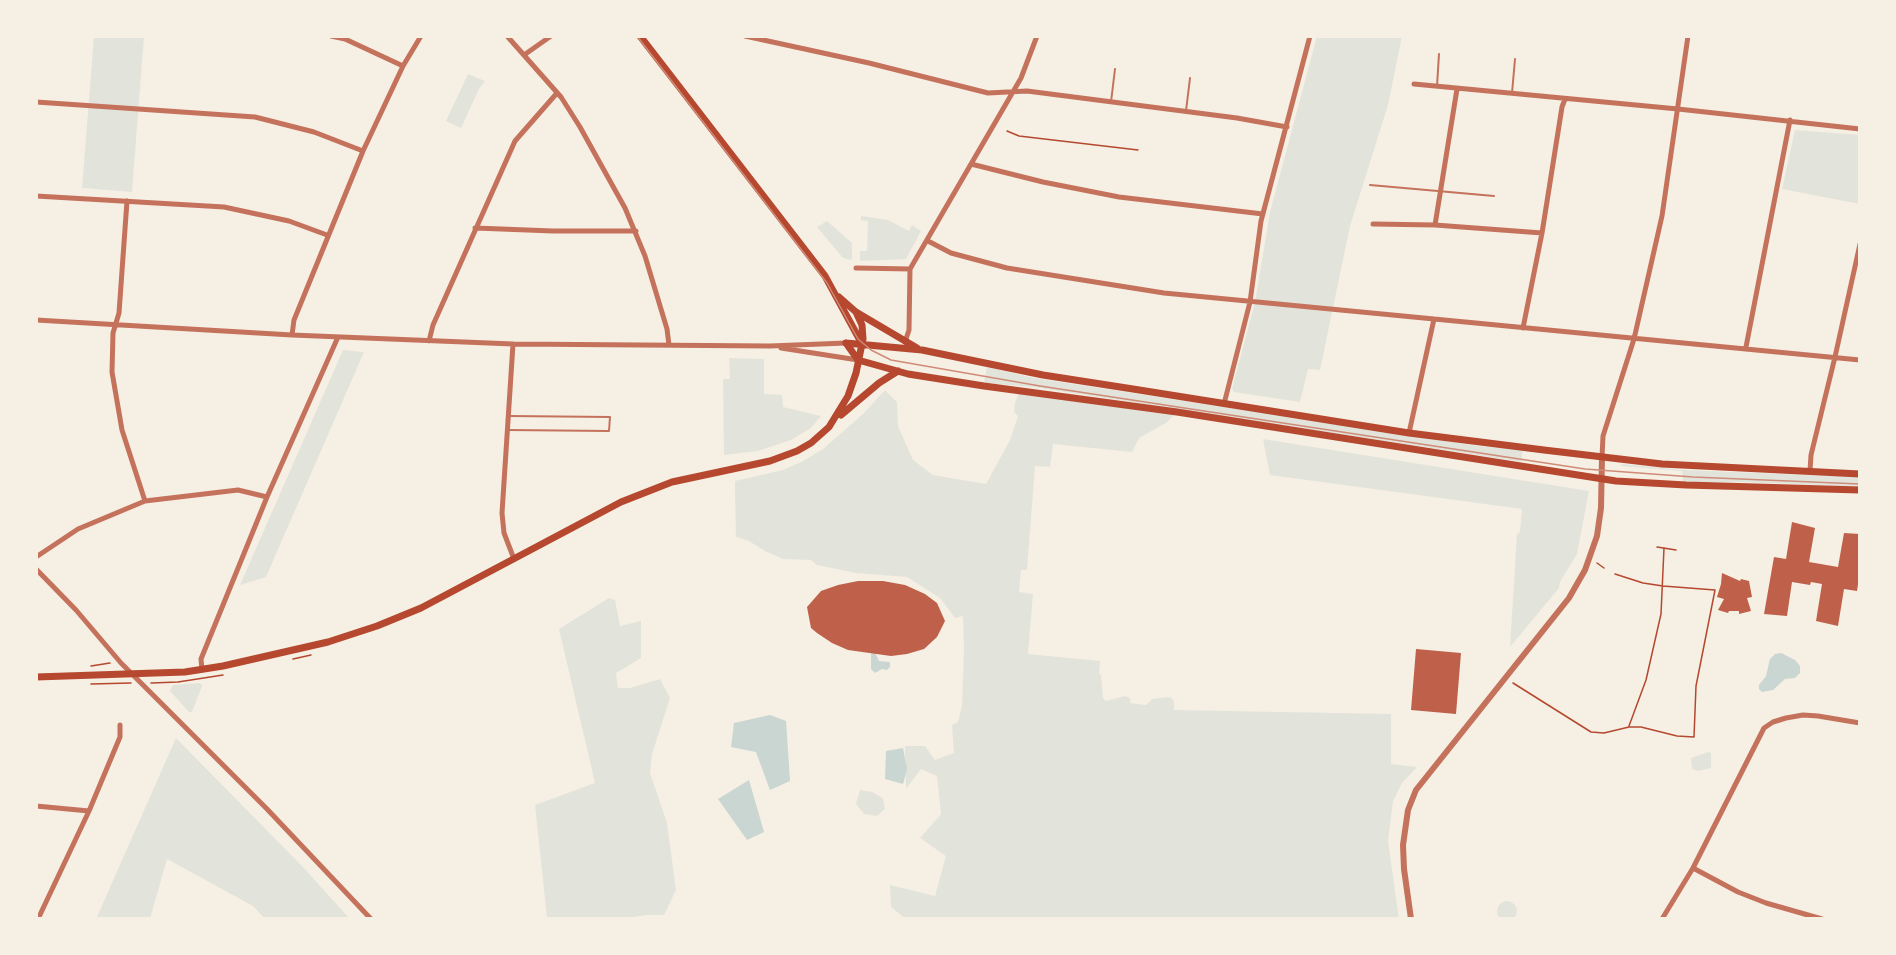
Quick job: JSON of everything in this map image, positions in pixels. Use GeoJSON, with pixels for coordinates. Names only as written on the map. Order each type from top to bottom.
{"type":"FeatureCollection","features":[{"type":"Feature","properties":{"kind":"main road"},"geometry":{"type":"LineString","coordinates":[[640,36],[825,276],[862,344]]}},
{"type":"Feature","properties":{"kind":"main road"},"geometry":{"type":"LineString","coordinates":[[833,290],[856,312],[922,350]]}},
{"type":"Feature","properties":{"kind":"main road"},"geometry":{"type":"LineString","coordinates":[[834,420],[848,396],[862,344],[863,328],[856,312]]}},
{"type":"Feature","properties":{"kind":"main road"},"geometry":{"type":"LineString","coordinates":[[846,343],[922,350],[1043,375],[1224,404],[1409,433],[1602,458],[1662,464],[1860,474]]}},
{"type":"Feature","properties":{"kind":"main road"},"geometry":{"type":"LineString","coordinates":[[846,343],[858,360],[898,371],[1602,479],[1686,485],[1860,490]]}},
{"type":"Feature","properties":{"kind":"main road"},"geometry":{"type":"LineString","coordinates":[[36,677],[133,675],[202,670],[301,649],[360,632],[421,608],[621,502],[672,482],[784,457],[811,443],[879,382],[898,371]]}},
{"type":"Feature","properties":{"kind":"street"},"geometry":{"type":"LineString","coordinates":[[331,36],[345,39],[403,66]]}},
{"type":"Feature","properties":{"kind":"street"},"geometry":{"type":"LineString","coordinates":[[292,335],[294,320],[363,151],[403,66],[421,36]]}},
{"type":"Feature","properties":{"kind":"street"},"geometry":{"type":"LineString","coordinates":[[507,36],[557,93],[580,127],[636,231],[667,329],[669,345]]}},
{"type":"Feature","properties":{"kind":"street"},"geometry":{"type":"LineString","coordinates":[[524,55],[551,36]]}},
{"type":"Feature","properties":{"kind":"street"},"geometry":{"type":"LineString","coordinates":[[745,36],[869,63],[988,93],[1027,91],[1186,111],[1287,127]]}},
{"type":"Feature","properties":{"kind":"street"},"geometry":{"type":"LineString","coordinates":[[906,342],[909,330],[910,269],[1021,78],[1037,36]]}},
{"type":"Feature","properties":{"kind":"street"},"geometry":{"type":"LineString","coordinates":[[1224,404],[1250,302],[1263,214],[1310,36]]}},
{"type":"Feature","properties":{"kind":"street"},"geometry":{"type":"LineString","coordinates":[[1412,919],[1403,845],[1408,810],[1416,790],[1569,598],[1585,570],[1597,536],[1601,508],[1603,436],[1634,339],[1662,216],[1688,36]]}},
{"type":"Feature","properties":{"kind":"street"},"geometry":{"type":"LineString","coordinates":[[1414,84],[1790,120],[1860,129]]}},
{"type":"Feature","properties":{"kind":"street"},"geometry":{"type":"LineString","coordinates":[[1435,225],[1456,89]]}},
{"type":"Feature","properties":{"kind":"street"},"geometry":{"type":"LineString","coordinates":[[429,341],[432,326],[515,141],[557,93]]}},
{"type":"Feature","properties":{"kind":"street"},"geometry":{"type":"LineString","coordinates":[[1523,328],[1565,99]]}},
{"type":"Feature","properties":{"kind":"street"},"geometry":{"type":"LineString","coordinates":[[36,102],[255,117],[314,132],[363,151]]}},
{"type":"Feature","properties":{"kind":"street"},"geometry":{"type":"LineString","coordinates":[[1746,347],[1790,120]]}},
{"type":"Feature","properties":{"kind":"street"},"geometry":{"type":"LineString","coordinates":[[971,164],[1042,182],[1119,197],[1263,214]]}},
{"type":"Feature","properties":{"kind":"street"},"geometry":{"type":"LineString","coordinates":[[36,196],[224,207],[289,221],[327,235]]}},
{"type":"Feature","properties":{"kind":"street"},"geometry":{"type":"LineString","coordinates":[[127,201],[112,372],[122,430],[145,501]]}},
{"type":"Feature","properties":{"kind":"street"},"geometry":{"type":"LineString","coordinates":[[1373,224],[1435,225],[1542,233]]}},
{"type":"Feature","properties":{"kind":"street"},"geometry":{"type":"LineString","coordinates":[[475,228],[636,231]]}},
{"type":"Feature","properties":{"kind":"street"},"geometry":{"type":"LineString","coordinates":[[928,241],[951,253],[1014,270],[1164,293],[1634,339],[1746,347],[1860,360]]}},
{"type":"Feature","properties":{"kind":"street"},"geometry":{"type":"LineString","coordinates":[[1810,471],[1811,455],[1860,244]]}},
{"type":"Feature","properties":{"kind":"street"},"geometry":{"type":"LineString","coordinates":[[856,268],[910,269]]}},
{"type":"Feature","properties":{"kind":"street"},"geometry":{"type":"LineString","coordinates":[[1409,433],[1434,319]]}},
{"type":"Feature","properties":{"kind":"street"},"geometry":{"type":"LineString","coordinates":[[36,320],[292,335],[513,344],[770,346],[846,343]]}},
{"type":"Feature","properties":{"kind":"street"},"geometry":{"type":"LineString","coordinates":[[202,670],[201,659],[267,497],[338,337]]}},
{"type":"Feature","properties":{"kind":"street"},"geometry":{"type":"LineString","coordinates":[[513,344],[502,513],[504,533],[514,559]]}},
{"type":"Feature","properties":{"kind":"street"},"geometry":{"type":"LineString","coordinates":[[770,346],[858,360]]}},
{"type":"Feature","properties":{"kind":"street"},"geometry":{"type":"LineString","coordinates":[[36,557],[78,529],[145,501],[238,490],[267,497]]}},
{"type":"Feature","properties":{"kind":"street"},"geometry":{"type":"LineString","coordinates":[[36,568],[133,675],[371,919]]}},
{"type":"Feature","properties":{"kind":"street"},"geometry":{"type":"LineString","coordinates":[[1662,919],[1693,868],[1764,728],[1786,718],[1818,716],[1860,723]]}},
{"type":"Feature","properties":{"kind":"street"},"geometry":{"type":"LineString","coordinates":[[37,917],[89,811],[120,737],[120,726]]}},
{"type":"Feature","properties":{"kind":"street"},"geometry":{"type":"LineString","coordinates":[[36,806],[89,811]]}},
{"type":"Feature","properties":{"kind":"street"},"geometry":{"type":"LineString","coordinates":[[1693,868],[1738,892],[1766,903],[1822,919]]}},
{"type":"Feature","properties":{"kind":"lane"},"geometry":{"type":"LineString","coordinates":[[1437,86],[1439,54]]}},
{"type":"Feature","properties":{"kind":"lane"},"geometry":{"type":"LineString","coordinates":[[1512,94],[1515,59]]}},
{"type":"Feature","properties":{"kind":"lane"},"geometry":{"type":"LineString","coordinates":[[1111,102],[1114,69]]}},
{"type":"Feature","properties":{"kind":"lane"},"geometry":{"type":"LineString","coordinates":[[1186,111],[1190,78]]}},
{"type":"Feature","properties":{"kind":"lane"},"geometry":{"type":"LineString","coordinates":[[1370,185],[1494,196]]}},
{"type":"Feature","properties":{"kind":"lane"},"geometry":{"type":"LineString","coordinates":[[508,430],[609,431],[610,417],[509,416]]}},
{"type":"Feature","properties":{"kind":"path"},"geometry":{"type":"LineString","coordinates":[[1007,131],[1019,136],[1138,150]]}},
{"type":"Feature","properties":{"kind":"path"},"geometry":{"type":"LineString","coordinates":[[1658,547],[1676,550]]}},
{"type":"Feature","properties":{"kind":"path"},"geometry":{"type":"LineString","coordinates":[[1629,727],[1654,651],[1661,614],[1664,548]]}},
{"type":"Feature","properties":{"kind":"path"},"geometry":{"type":"LineString","coordinates":[[1595,562],[1604,568]]}},
{"type":"Feature","properties":{"kind":"path"},"geometry":{"type":"LineString","coordinates":[[1509,681],[1591,732],[1605,733],[1629,727],[1641,727],[1677,736],[1694,737],[1696,686],[1715,590],[1643,583],[1615,574]]}},
{"type":"Feature","properties":{"kind":"path"},"geometry":{"type":"LineString","coordinates":[[107,684],[178,682]]}},
{"type":"Feature","properties":{"kind":"shaded area"},"geometry":{"type":"Polygon","coordinates":[[[94,36],[144,36],[132,192],[82,188],[94,36]]]}},
{"type":"Feature","properties":{"kind":"shaded area"},"geometry":{"type":"Polygon","coordinates":[[[1317,36],[1402,36],[1388,105],[1350,226],[1320,370],[1308,369],[1300,402],[1234,392],[1232,389],[1255,302],[1270,212],[1317,36]]]}},
{"type":"Feature","properties":{"kind":"shaded area"},"geometry":{"type":"Polygon","coordinates":[[[468,74],[485,81],[461,128],[446,121],[468,74]]]}},
{"type":"Feature","properties":{"kind":"shaded area"},"geometry":{"type":"Polygon","coordinates":[[[1795,130],[1860,135],[1860,204],[1782,189],[1795,130]]]}},
{"type":"Feature","properties":{"kind":"shaded area"},"geometry":{"type":"Polygon","coordinates":[[[861,216],[888,220],[909,231],[912,225],[921,231],[906,259],[860,261],[860,251],[867,251],[868,221],[861,220],[861,216]]]}},
{"type":"Feature","properties":{"kind":"shaded area"},"geometry":{"type":"Polygon","coordinates":[[[827,221],[852,243],[852,260],[843,258],[817,227],[827,221]]]}},
{"type":"Feature","properties":{"kind":"shaded area"},"geometry":{"type":"Polygon","coordinates":[[[343,350],[364,352],[266,577],[240,585],[343,350]]]}},
{"type":"Feature","properties":{"kind":"shaded area"},"geometry":{"type":"Polygon","coordinates":[[[729,358],[764,359],[764,394],[782,395],[783,407],[821,416],[811,428],[791,440],[758,451],[724,455],[723,379],[730,379],[729,358]]]}},
{"type":"Feature","properties":{"kind":"shaded area"},"geometry":{"type":"Polygon","coordinates":[[[987,367],[1034,378],[1478,446],[1523,450],[1521,462],[1033,387],[984,383],[987,367]]]}},
{"type":"Feature","properties":{"kind":"shaded area"},"geometry":{"type":"Polygon","coordinates":[[[885,390],[897,402],[898,426],[913,460],[933,475],[986,484],[1010,440],[1018,416],[1014,412],[1019,393],[1176,413],[1166,423],[1139,438],[1132,452],[1053,444],[1050,467],[1035,466],[1027,570],[1021,570],[1019,592],[1033,594],[1028,654],[1100,661],[1099,674],[1101,674],[1103,698],[1106,701],[1125,696],[1130,698],[1130,703],[1146,705],[1152,699],[1170,697],[1174,701],[1174,710],[1391,714],[1391,764],[1417,767],[1402,783],[1393,801],[1388,841],[1399,919],[906,919],[891,907],[890,885],[935,896],[946,856],[920,838],[941,814],[937,776],[921,769],[906,789],[905,746],[925,746],[935,760],[954,753],[952,725],[958,722],[962,706],[963,616],[955,618],[940,598],[907,577],[856,573],[817,565],[811,560],[783,559],[749,541],[736,537],[735,491],[735,481],[783,470],[823,449],[863,414],[885,390]]]}},
{"type":"Feature","properties":{"kind":"shaded area"},"geometry":{"type":"Polygon","coordinates":[[[1263,439],[1589,491],[1577,554],[1560,582],[1559,588],[1510,647],[1517,534],[1520,532],[1522,509],[1270,475],[1263,439]]]}},
{"type":"Feature","properties":{"kind":"shaded area"},"geometry":{"type":"Polygon","coordinates":[[[1621,464],[1683,470],[1860,477],[1860,487],[1683,482],[1682,471],[1621,466],[1621,464]]]}},
{"type":"Feature","properties":{"kind":"shaded area"},"geometry":{"type":"Polygon","coordinates":[[[609,598],[615,600],[620,626],[641,621],[641,658],[616,673],[618,688],[630,688],[660,679],[670,698],[652,754],[650,773],[667,823],[676,890],[664,915],[645,915],[625,919],[550,919],[547,918],[535,805],[595,783],[559,629],[609,598]]]}},
{"type":"Feature","properties":{"kind":"shaded area"},"geometry":{"type":"Polygon","coordinates":[[[871,652],[875,652],[879,661],[890,662],[890,667],[875,673],[871,669],[871,652]]]}},
{"type":"Feature","properties":{"kind":"shaded area"},"geometry":{"type":"Polygon","coordinates":[[[1781,653],[1795,660],[1800,666],[1800,673],[1795,678],[1785,679],[1773,690],[1762,692],[1759,685],[1766,676],[1770,659],[1775,654],[1781,653]]]}},
{"type":"Feature","properties":{"kind":"shaded area"},"geometry":{"type":"Polygon","coordinates":[[[200,683],[202,686],[192,712],[189,712],[170,691],[173,685],[200,683]]]}},
{"type":"Feature","properties":{"kind":"shaded area"},"geometry":{"type":"Polygon","coordinates":[[[770,715],[786,721],[790,781],[770,790],[756,752],[731,747],[734,723],[770,715]]]}},
{"type":"Feature","properties":{"kind":"shaded area"},"geometry":{"type":"Polygon","coordinates":[[[176,738],[301,865],[350,919],[265,919],[253,906],[167,859],[150,919],[96,919],[176,738]]]}},
{"type":"Feature","properties":{"kind":"shaded area"},"geometry":{"type":"Polygon","coordinates":[[[903,748],[907,769],[903,784],[885,779],[886,751],[903,748]]]}},
{"type":"Feature","properties":{"kind":"shaded area"},"geometry":{"type":"Polygon","coordinates":[[[1711,753],[1711,768],[1699,771],[1692,769],[1691,758],[1711,753]]]}},
{"type":"Feature","properties":{"kind":"shaded area"},"geometry":{"type":"Polygon","coordinates":[[[749,780],[764,832],[747,840],[718,799],[749,780]]]}},
{"type":"Feature","properties":{"kind":"shaded area"},"geometry":{"type":"Polygon","coordinates":[[[860,790],[872,792],[883,798],[885,809],[877,816],[864,814],[856,804],[860,790]]]}},
{"type":"Feature","properties":{"kind":"shaded area"},"geometry":{"type":"Polygon","coordinates":[[[1507,901],[1514,904],[1517,911],[1514,918],[1507,921],[1500,918],[1497,911],[1500,904],[1507,901]]]}},
{"type":"Feature","properties":{"kind":"building"},"geometry":{"type":"Polygon","coordinates":[[[1792,522],[1815,528],[1809,562],[1838,567],[1844,533],[1860,534],[1860,571],[1857,591],[1844,589],[1838,626],[1816,621],[1822,584],[1811,582],[1810,585],[1792,582],[1787,616],[1764,614],[1774,557],[1786,559],[1792,522]]]}},
{"type":"Feature","properties":{"kind":"building"},"geometry":{"type":"Polygon","coordinates":[[[1722,573],[1740,581],[1741,579],[1749,581],[1752,597],[1747,598],[1751,611],[1739,614],[1739,611],[1728,613],[1718,610],[1724,599],[1717,597],[1722,573]]]}},
{"type":"Feature","properties":{"kind":"building"},"geometry":{"type":"Polygon","coordinates":[[[858,581],[883,581],[905,585],[925,594],[937,603],[945,621],[937,637],[924,649],[891,656],[848,650],[832,643],[811,628],[807,607],[821,591],[858,581]]]}},
{"type":"Feature","properties":{"kind":"building"},"geometry":{"type":"Polygon","coordinates":[[[1416,649],[1461,653],[1456,714],[1411,710],[1416,649]]]}},
{"type":"Feature","properties":{"kind":"tram line"},"geometry":{"type":"LineString","coordinates":[[637,36],[827,283],[858,339],[871,350],[891,360],[1040,386],[1585,469],[1693,477],[1860,484]]}}]}
